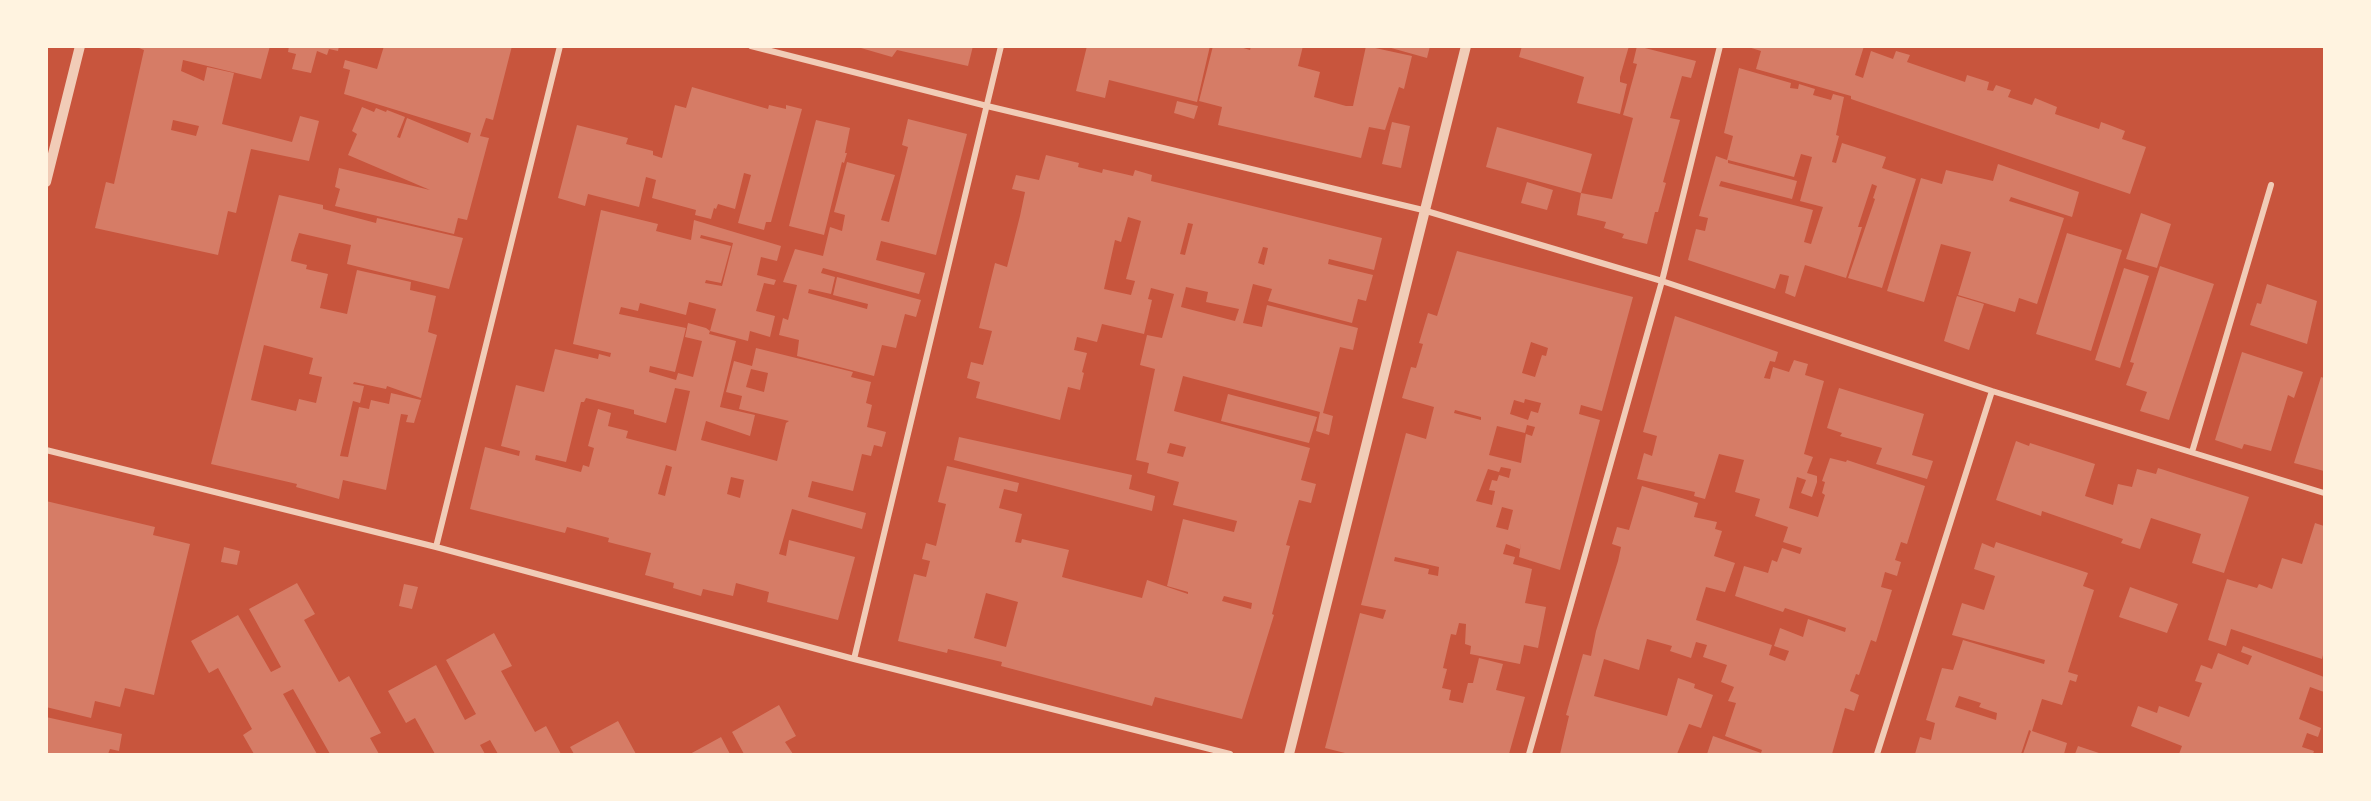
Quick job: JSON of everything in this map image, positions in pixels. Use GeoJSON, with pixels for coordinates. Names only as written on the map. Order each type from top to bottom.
{"type":"FeatureCollection","features":[{"type":"Feature","properties":{"kind":"street"},"geometry":{"type":"LineString","coordinates":[[46,182],[80,46]]}},
{"type":"Feature","properties":{"kind":"street"},"geometry":{"type":"LineString","coordinates":[[436,547],[560,46]]}},
{"type":"Feature","properties":{"kind":"street"},"geometry":{"type":"LineString","coordinates":[[751,46],[987,106],[1424,210],[1662,281],[1992,391],[2325,493]]}},
{"type":"Feature","properties":{"kind":"street"},"geometry":{"type":"LineString","coordinates":[[854,659],[1001,46]]}},
{"type":"Feature","properties":{"kind":"street"},"geometry":{"type":"LineString","coordinates":[[1289,754],[1466,46]]}},
{"type":"Feature","properties":{"kind":"street"},"geometry":{"type":"LineString","coordinates":[[1529,754],[1662,281],[1720,46]]}},
{"type":"Feature","properties":{"kind":"street"},"geometry":{"type":"LineString","coordinates":[[2192,452],[2271,185]]}},
{"type":"Feature","properties":{"kind":"street"},"geometry":{"type":"LineString","coordinates":[[1877,754],[1992,391]]}},
{"type":"Feature","properties":{"kind":"street"},"geometry":{"type":"LineString","coordinates":[[46,450],[436,547],[854,659],[1230,754]]}},
{"type":"Feature","properties":{"kind":"building"},"geometry":{"type":"Polygon","coordinates":[[[134,46],[270,46],[261,79],[183,60],[181,71],[204,81],[207,67],[234,73],[222,124],[292,142],[300,116],[319,121],[309,161],[251,149],[236,213],[228,211],[218,255],[95,228],[106,182],[114,184],[144,50],[134,46]],[[173,120],[171,130],[196,136],[199,126],[173,120]]]}},
{"type":"Feature","properties":{"kind":"building"},"geometry":{"type":"Polygon","coordinates":[[[289,46],[339,46],[338,51],[329,49],[327,55],[317,51],[311,73],[292,69],[296,54],[288,52],[289,46]]]}},
{"type":"Feature","properties":{"kind":"building"},"geometry":{"type":"Polygon","coordinates":[[[384,46],[512,46],[493,120],[486,118],[480,136],[489,138],[467,220],[458,218],[454,234],[335,206],[340,189],[335,187],[339,168],[430,190],[348,155],[357,134],[352,131],[362,107],[374,112],[376,108],[386,112],[387,110],[405,117],[397,137],[400,138],[407,118],[468,143],[471,133],[344,94],[350,70],[343,68],[345,60],[377,69],[384,46]]]}},
{"type":"Feature","properties":{"kind":"building"},"geometry":{"type":"Polygon","coordinates":[[[854,46],[973,46],[968,66],[897,50],[892,57],[854,46]]]}},
{"type":"Feature","properties":{"kind":"building"},"geometry":{"type":"Polygon","coordinates":[[[1087,46],[1210,46],[1197,102],[1109,80],[1105,98],[1076,91],[1087,46]]]}},
{"type":"Feature","properties":{"kind":"building"},"geometry":{"type":"Polygon","coordinates":[[[1213,46],[1237,46],[1250,50],[1251,46],[1303,46],[1298,66],[1320,72],[1314,97],[1346,106],[1353,106],[1366,46],[1412,56],[1404,89],[1399,87],[1385,130],[1369,127],[1361,158],[1218,125],[1222,107],[1199,101],[1213,46]]]}},
{"type":"Feature","properties":{"kind":"building"},"geometry":{"type":"Polygon","coordinates":[[[1384,46],[1430,46],[1427,58],[1384,46]]]}},
{"type":"Feature","properties":{"kind":"building"},"geometry":{"type":"Polygon","coordinates":[[[1522,46],[1629,46],[1620,77],[1620,82],[1627,84],[1620,114],[1577,103],[1584,77],[1519,57],[1522,46]]]}},
{"type":"Feature","properties":{"kind":"building"},"geometry":{"type":"Polygon","coordinates":[[[1637,46],[1696,61],[1691,78],[1682,76],[1670,118],[1680,120],[1663,182],[1666,183],[1658,212],[1655,212],[1647,244],[1622,238],[1624,234],[1604,228],[1606,222],[1577,215],[1581,193],[1612,199],[1633,118],[1623,115],[1637,64],[1633,63],[1637,46]]]}},
{"type":"Feature","properties":{"kind":"building"},"geometry":{"type":"Polygon","coordinates":[[[1745,46],[1864,46],[1855,75],[1863,78],[1871,51],[1893,59],[1896,51],[1910,55],[1907,62],[1965,82],[1967,75],[1989,82],[1987,90],[1993,91],[1996,85],[2011,90],[2008,97],[2032,105],[2035,98],[2057,107],[2055,114],[2099,129],[2101,122],[2112,126],[2125,131],[2122,139],[2146,147],[2130,194],[1851,99],[1851,96],[1756,69],[1761,51],[1745,46]]]}},
{"type":"Feature","properties":{"kind":"building"},"geometry":{"type":"Polygon","coordinates":[[[1739,68],[1791,83],[1790,88],[1798,89],[1799,84],[1815,89],[1813,95],[1831,100],[1833,94],[1844,97],[1836,135],[1839,136],[1832,162],[1836,163],[1842,143],[1886,157],[1882,168],[1916,179],[1882,288],[1848,278],[1875,199],[1873,198],[1877,186],[1872,184],[1858,227],[1862,227],[1846,278],[1805,265],[1795,297],[1785,293],[1789,276],[1780,274],[1775,289],[1688,260],[1696,229],[1705,231],[1708,218],[1699,216],[1716,156],[1727,160],[1733,136],[1724,133],[1739,68]],[[1801,154],[1794,177],[1728,160],[1728,163],[1797,181],[1792,199],[1721,181],[1719,186],[1813,210],[1804,242],[1811,244],[1823,207],[1800,201],[1812,157],[1801,154]]]}},
{"type":"Feature","properties":{"kind":"building"},"geometry":{"type":"Polygon","coordinates":[[[692,87],[768,109],[769,105],[786,109],[786,105],[802,109],[771,222],[766,222],[764,230],[738,223],[751,175],[744,173],[735,209],[718,204],[716,209],[714,208],[711,219],[695,215],[696,210],[652,198],[656,180],[646,177],[639,207],[588,194],[585,206],[558,198],[577,125],[628,138],[626,144],[653,151],[653,155],[662,158],[675,105],[686,108],[692,87]]]}},
{"type":"Feature","properties":{"kind":"building"},"geometry":{"type":"Polygon","coordinates":[[[1177,101],[1198,106],[1194,119],[1174,113],[1177,101]]]}},
{"type":"Feature","properties":{"kind":"building"},"geometry":{"type":"Polygon","coordinates":[[[908,119],[967,134],[936,255],[881,241],[876,260],[925,273],[919,294],[823,268],[821,273],[835,277],[831,294],[809,289],[808,293],[867,309],[868,304],[833,295],[837,277],[921,300],[916,317],[905,314],[896,348],[882,345],[874,376],[797,356],[799,340],[779,335],[783,318],[788,320],[797,285],[783,282],[795,249],[823,256],[830,227],[842,231],[845,215],[834,212],[847,162],[895,175],[881,220],[889,222],[908,147],[902,145],[908,119]]]}},
{"type":"Feature","properties":{"kind":"building"},"geometry":{"type":"Polygon","coordinates":[[[816,120],[850,128],[845,153],[847,153],[844,163],[842,162],[824,235],[789,226],[816,120]]]}},
{"type":"Feature","properties":{"kind":"building"},"geometry":{"type":"Polygon","coordinates":[[[1392,122],[1410,126],[1401,168],[1382,164],[1392,122]]]}},
{"type":"Feature","properties":{"kind":"building"},"geometry":{"type":"Polygon","coordinates":[[[1497,127],[1592,154],[1581,193],[1486,167],[1497,127]]]}},
{"type":"Feature","properties":{"kind":"building"},"geometry":{"type":"Polygon","coordinates":[[[1046,155],[1079,163],[1078,167],[1102,173],[1103,169],[1133,176],[1135,170],[1152,175],[1151,181],[1382,238],[1374,270],[1329,259],[1328,264],[1373,275],[1366,301],[1358,299],[1352,323],[1268,301],[1272,289],[1253,284],[1243,323],[1262,327],[1267,305],[1358,328],[1353,350],[1340,347],[1323,413],[1333,416],[1329,435],[1316,431],[1320,412],[1183,376],[1174,411],[1310,448],[1301,480],[1316,484],[1311,503],[1299,500],[1286,545],[1290,546],[1272,614],[1274,615],[1242,719],[1155,697],[1152,706],[1001,666],[1002,662],[948,649],[947,653],[898,641],[914,574],[926,577],[930,561],[922,559],[926,543],[936,546],[946,504],[938,502],[947,466],[1019,483],[1017,492],[1004,489],[999,508],[1022,514],[1015,542],[1021,543],[1022,539],[1069,550],[1062,577],[1142,598],[1147,580],[1188,594],[1188,592],[1167,586],[1183,519],[1234,532],[1237,521],[1173,505],[1179,482],[1147,473],[1149,463],[1136,460],[1155,369],[1140,365],[1147,335],[1162,338],[1174,294],[1151,288],[1148,299],[1152,300],[1144,334],[1102,324],[1097,342],[1077,337],[1074,350],[1087,353],[1082,372],[1084,373],[1080,390],[1068,387],[1060,420],[976,398],[980,382],[967,378],[971,362],[983,365],[992,331],[979,328],[995,263],[1007,267],[1020,216],[1025,192],[1012,189],[1016,175],[1039,180],[1046,155]],[[1128,217],[1121,242],[1115,240],[1104,289],[1131,295],[1135,281],[1126,279],[1141,221],[1128,217]],[[1188,223],[1180,254],[1185,255],[1193,224],[1188,223]],[[1263,247],[1258,263],[1264,265],[1268,248],[1263,247]],[[1186,287],[1181,307],[1235,321],[1239,309],[1206,302],[1208,292],[1186,287]],[[1170,443],[1167,453],[1183,457],[1186,447],[1170,443]],[[986,593],[974,638],[1006,647],[1018,602],[986,593]],[[1224,596],[1222,601],[1251,609],[1252,603],[1224,596]]]}},
{"type":"Feature","properties":{"kind":"building"},"geometry":{"type":"Polygon","coordinates":[[[1998,164],[2079,192],[2072,217],[2011,197],[2009,201],[2064,218],[2037,304],[2019,298],[2015,312],[1958,295],[1971,252],[1941,244],[1924,302],[1887,291],[1921,178],[1942,184],[1946,170],[1993,181],[1998,164]]]}},
{"type":"Feature","properties":{"kind":"building"},"geometry":{"type":"Polygon","coordinates":[[[1527,182],[1553,190],[1547,210],[1521,203],[1527,182]]]}},
{"type":"Feature","properties":{"kind":"building"},"geometry":{"type":"Polygon","coordinates":[[[279,195],[323,205],[323,209],[376,223],[377,218],[463,238],[449,289],[347,264],[351,245],[299,233],[293,252],[291,261],[307,265],[306,269],[328,274],[320,308],[347,314],[357,270],[411,282],[410,290],[436,296],[428,332],[437,335],[421,398],[387,386],[386,389],[354,382],[353,384],[364,386],[360,403],[353,401],[340,456],[348,457],[359,407],[369,409],[371,400],[389,404],[391,393],[421,400],[414,423],[406,422],[408,415],[401,414],[386,490],[343,480],[339,499],[296,487],[297,484],[211,464],[279,195]],[[264,345],[251,400],[296,411],[299,399],[316,403],[322,377],[309,374],[313,358],[264,345]]]}},
{"type":"Feature","properties":{"kind":"building"},"geometry":{"type":"Polygon","coordinates":[[[601,210],[658,224],[656,231],[691,240],[694,220],[781,246],[777,261],[761,257],[757,275],[776,280],[774,285],[764,283],[756,311],[775,316],[770,337],[750,331],[748,341],[710,331],[709,334],[736,341],[720,407],[755,415],[750,436],[706,421],[701,440],[777,461],[786,423],[789,421],[739,409],[742,396],[726,392],[734,361],[752,366],[756,348],[853,372],[851,377],[871,382],[866,403],[872,405],[867,427],[886,432],[882,447],[874,445],[871,456],[862,454],[853,491],[812,481],[808,497],[866,513],[862,529],[792,509],[779,554],[786,556],[789,540],[855,557],[838,620],[767,602],[769,592],[736,583],[733,596],[703,589],[701,596],[673,588],[674,583],[645,575],[651,553],[608,542],[609,538],[567,527],[565,533],[470,509],[485,447],[519,456],[520,451],[501,446],[516,385],[544,392],[555,349],[598,359],[599,354],[610,357],[611,353],[573,344],[601,210]],[[701,235],[700,238],[731,246],[721,283],[706,280],[705,283],[722,286],[733,243],[701,235]],[[689,302],[686,315],[640,303],[638,311],[621,307],[619,314],[686,328],[675,372],[650,366],[649,372],[676,380],[678,373],[693,377],[702,341],[685,337],[688,323],[710,331],[716,309],[689,302]],[[751,369],[746,387],[764,392],[768,373],[751,369]],[[675,388],[666,423],[634,414],[634,410],[586,398],[584,402],[581,402],[566,462],[536,455],[535,460],[581,472],[583,465],[589,467],[594,448],[588,446],[598,409],[611,413],[608,426],[628,431],[626,438],[676,451],[690,391],[675,388]],[[666,465],[658,494],[665,496],[672,467],[666,465]],[[731,477],[727,494],[740,498],[744,480],[731,477]]]}},
{"type":"Feature","properties":{"kind":"building"},"geometry":{"type":"Polygon","coordinates":[[[2141,213],[2171,224],[2157,268],[2126,259],[2141,213]]]}},
{"type":"Feature","properties":{"kind":"building"},"geometry":{"type":"Polygon","coordinates":[[[2067,233],[2122,250],[2091,351],[2036,334],[2067,233]]]}},
{"type":"Feature","properties":{"kind":"building"},"geometry":{"type":"Polygon","coordinates":[[[1457,251],[1633,297],[1602,411],[1581,405],[1579,414],[1600,420],[1560,570],[1519,557],[1521,543],[1520,549],[1506,544],[1503,554],[1515,557],[1513,564],[1532,569],[1525,603],[1546,607],[1538,648],[1524,645],[1520,664],[1470,654],[1471,646],[1465,644],[1466,624],[1459,623],[1456,635],[1451,634],[1443,668],[1447,669],[1442,688],[1451,690],[1449,700],[1463,703],[1468,683],[1473,683],[1479,658],[1503,664],[1496,690],[1525,697],[1509,754],[1349,754],[1325,748],[1360,613],[1383,619],[1386,610],[1361,605],[1406,433],[1426,439],[1434,407],[1402,398],[1411,367],[1416,368],[1423,344],[1419,343],[1428,313],[1437,316],[1457,251]],[[1531,342],[1522,373],[1535,377],[1542,355],[1546,356],[1548,348],[1531,342]],[[1525,399],[1524,403],[1514,400],[1510,414],[1528,420],[1531,411],[1538,413],[1541,403],[1525,399]],[[1455,410],[1454,413],[1481,420],[1481,417],[1455,410]],[[1527,425],[1525,433],[1497,426],[1489,455],[1521,463],[1526,434],[1532,436],[1535,427],[1527,425]],[[1501,467],[1499,472],[1488,469],[1476,501],[1492,505],[1495,491],[1489,490],[1492,480],[1497,481],[1499,475],[1509,478],[1511,469],[1501,467]],[[1502,507],[1496,527],[1508,530],[1513,510],[1502,507]],[[1395,557],[1394,561],[1429,569],[1428,574],[1438,576],[1439,567],[1395,557]]]}},
{"type":"Feature","properties":{"kind":"building"},"geometry":{"type":"Polygon","coordinates":[[[2160,266],[2214,284],[2169,420],[2140,411],[2147,392],[2126,385],[2134,363],[2130,362],[2160,266]]]}},
{"type":"Feature","properties":{"kind":"building"},"geometry":{"type":"Polygon","coordinates":[[[2124,268],[2149,276],[2120,368],[2095,360],[2124,268]]]}},
{"type":"Feature","properties":{"kind":"building"},"geometry":{"type":"Polygon","coordinates":[[[2267,284],[2317,301],[2307,344],[2250,325],[2257,303],[2261,304],[2267,284]]]}},
{"type":"Feature","properties":{"kind":"building"},"geometry":{"type":"Polygon","coordinates":[[[1957,296],[1984,304],[1969,350],[1944,341],[1957,296]]]}},
{"type":"Feature","properties":{"kind":"building"},"geometry":{"type":"Polygon","coordinates":[[[1675,316],[1778,352],[1775,362],[1770,361],[1764,378],[1770,379],[1773,367],[1789,372],[1794,360],[1808,364],[1805,375],[1824,381],[1804,454],[1813,457],[1807,473],[1817,476],[1817,482],[1812,497],[1801,493],[1806,480],[1797,477],[1789,508],[1818,517],[1825,495],[1822,493],[1825,482],[1822,481],[1830,458],[1846,462],[1847,460],[1925,486],[1907,544],[1901,542],[1895,560],[1901,562],[1897,576],[1885,572],[1881,587],[1892,590],[1876,642],[1871,640],[1859,675],[1856,674],[1850,691],[1859,695],[1854,711],[1845,708],[1832,754],[1707,754],[1713,736],[1761,753],[1762,750],[1725,736],[1736,703],[1728,701],[1734,687],[1721,682],[1727,665],[1703,657],[1707,645],[1696,642],[1691,658],[1670,651],[1672,646],[1647,639],[1639,670],[1604,659],[1594,696],[1667,716],[1678,678],[1695,684],[1694,688],[1713,695],[1701,728],[1689,724],[1677,754],[1560,754],[1569,716],[1566,715],[1583,654],[1591,656],[1596,631],[1618,561],[1621,547],[1612,544],[1617,527],[1629,530],[1642,486],[1698,503],[1694,517],[1717,522],[1715,529],[1722,531],[1714,556],[1735,563],[1725,592],[1706,587],[1696,620],[1772,645],[1769,655],[1785,661],[1789,651],[1774,646],[1780,628],[1803,637],[1808,619],[1845,632],[1846,628],[1785,608],[1783,612],[1735,596],[1744,566],[1768,573],[1772,560],[1777,562],[1782,548],[1800,554],[1802,548],[1783,542],[1788,527],[1755,516],[1760,499],[1735,492],[1744,460],[1719,454],[1705,499],[1694,496],[1695,492],[1637,479],[1644,453],[1652,456],[1657,436],[1643,432],[1675,316]]]}},
{"type":"Feature","properties":{"kind":"building"},"geometry":{"type":"Polygon","coordinates":[[[2242,352],[2303,372],[2294,398],[2288,395],[2271,451],[2244,444],[2242,449],[2215,440],[2242,352]]]}},
{"type":"Feature","properties":{"kind":"building"},"geometry":{"type":"Polygon","coordinates":[[[2321,377],[2324,378],[2324,471],[2294,463],[2321,377]]]}},
{"type":"Feature","properties":{"kind":"building"},"geometry":{"type":"Polygon","coordinates":[[[1839,388],[1924,414],[1912,455],[1933,461],[1927,479],[1876,464],[1882,448],[1840,436],[1842,433],[1827,428],[1839,388]]]}},
{"type":"Feature","properties":{"kind":"building"},"geometry":{"type":"Polygon","coordinates":[[[1228,394],[1317,417],[1309,443],[1221,421],[1228,394]]]}},
{"type":"Feature","properties":{"kind":"building"},"geometry":{"type":"Polygon","coordinates":[[[959,437],[1132,475],[1129,489],[1155,496],[1152,511],[954,460],[959,437]]]}},
{"type":"Feature","properties":{"kind":"building"},"geometry":{"type":"Polygon","coordinates":[[[2016,441],[2029,446],[2030,443],[2095,464],[2085,496],[2113,505],[2118,484],[2132,487],[2137,469],[2156,474],[2158,468],[2249,497],[2224,573],[2192,563],[2201,534],[2151,518],[2140,549],[2121,543],[2123,539],[2042,511],[2041,516],[1996,500],[2016,441]]]}},
{"type":"Feature","properties":{"kind":"building"},"geometry":{"type":"Polygon","coordinates":[[[46,501],[155,527],[153,535],[190,544],[154,695],[125,688],[120,707],[95,701],[91,718],[46,707],[46,501]]]}},
{"type":"Feature","properties":{"kind":"building"},"geometry":{"type":"Polygon","coordinates":[[[2315,523],[2324,526],[2324,651],[2322,659],[2231,629],[2226,646],[2208,640],[2227,579],[2257,588],[2259,584],[2272,589],[2282,558],[2302,564],[2315,523]]]}},
{"type":"Feature","properties":{"kind":"building"},"geometry":{"type":"Polygon","coordinates":[[[1996,542],[2088,573],[2083,586],[2094,590],[2068,672],[2078,675],[2076,682],[2070,680],[2062,705],[2042,699],[2032,731],[2067,743],[2064,754],[2023,754],[2031,731],[2029,730],[2021,754],[1915,754],[1920,737],[1931,740],[1935,723],[1926,720],[1942,668],[1953,670],[1963,640],[2044,664],[2045,660],[1952,635],[1962,603],[1984,610],[1995,576],[1974,569],[1982,543],[1994,548],[1996,542]],[[1959,696],[1955,707],[1996,720],[1997,713],[1979,707],[1981,703],[1959,696]]]}},
{"type":"Feature","properties":{"kind":"building"},"geometry":{"type":"Polygon","coordinates":[[[224,547],[240,551],[237,565],[221,562],[224,547]]]}},
{"type":"Feature","properties":{"kind":"building"},"geometry":{"type":"Polygon","coordinates":[[[297,583],[315,614],[304,620],[339,682],[349,676],[381,733],[370,738],[379,754],[330,754],[293,689],[283,694],[317,754],[254,754],[243,735],[252,729],[218,668],[209,673],[191,641],[238,615],[271,672],[281,667],[249,609],[297,583]]]}},
{"type":"Feature","properties":{"kind":"building"},"geometry":{"type":"Polygon","coordinates":[[[404,584],[418,587],[412,609],[399,606],[404,584]]]}},
{"type":"Feature","properties":{"kind":"building"},"geometry":{"type":"Polygon","coordinates":[[[2130,587],[2178,604],[2167,633],[2119,617],[2130,587]]]}},
{"type":"Feature","properties":{"kind":"building"},"geometry":{"type":"Polygon","coordinates":[[[494,633],[512,666],[501,671],[535,732],[546,726],[561,754],[498,754],[490,740],[480,745],[485,754],[435,754],[415,718],[406,723],[388,691],[436,665],[465,720],[476,714],[446,660],[494,633]]]}},
{"type":"Feature","properties":{"kind":"building"},"geometry":{"type":"Polygon","coordinates":[[[2243,646],[2324,677],[2324,692],[2310,687],[2299,719],[2321,728],[2318,737],[2307,733],[2302,747],[2314,751],[2313,754],[2179,754],[2182,746],[2131,726],[2138,706],[2157,713],[2159,706],[2189,717],[2202,683],[2195,681],[2201,665],[2212,669],[2218,653],[2248,665],[2252,656],[2241,652],[2243,646]]]}},
{"type":"Feature","properties":{"kind":"building"},"geometry":{"type":"Polygon","coordinates":[[[779,705],[796,736],[785,742],[793,754],[744,754],[732,732],[779,705]]]}},
{"type":"Feature","properties":{"kind":"building"},"geometry":{"type":"Polygon","coordinates":[[[46,717],[122,734],[119,751],[110,749],[108,754],[46,754],[46,717]]]}},
{"type":"Feature","properties":{"kind":"building"},"geometry":{"type":"Polygon","coordinates":[[[618,721],[636,754],[574,754],[570,747],[618,721]]]}},
{"type":"Feature","properties":{"kind":"building"},"geometry":{"type":"Polygon","coordinates":[[[721,737],[730,754],[690,754],[721,737]]]}},
{"type":"Feature","properties":{"kind":"building"},"geometry":{"type":"Polygon","coordinates":[[[2078,746],[2102,754],[2075,754],[2078,746]]]}}]}
